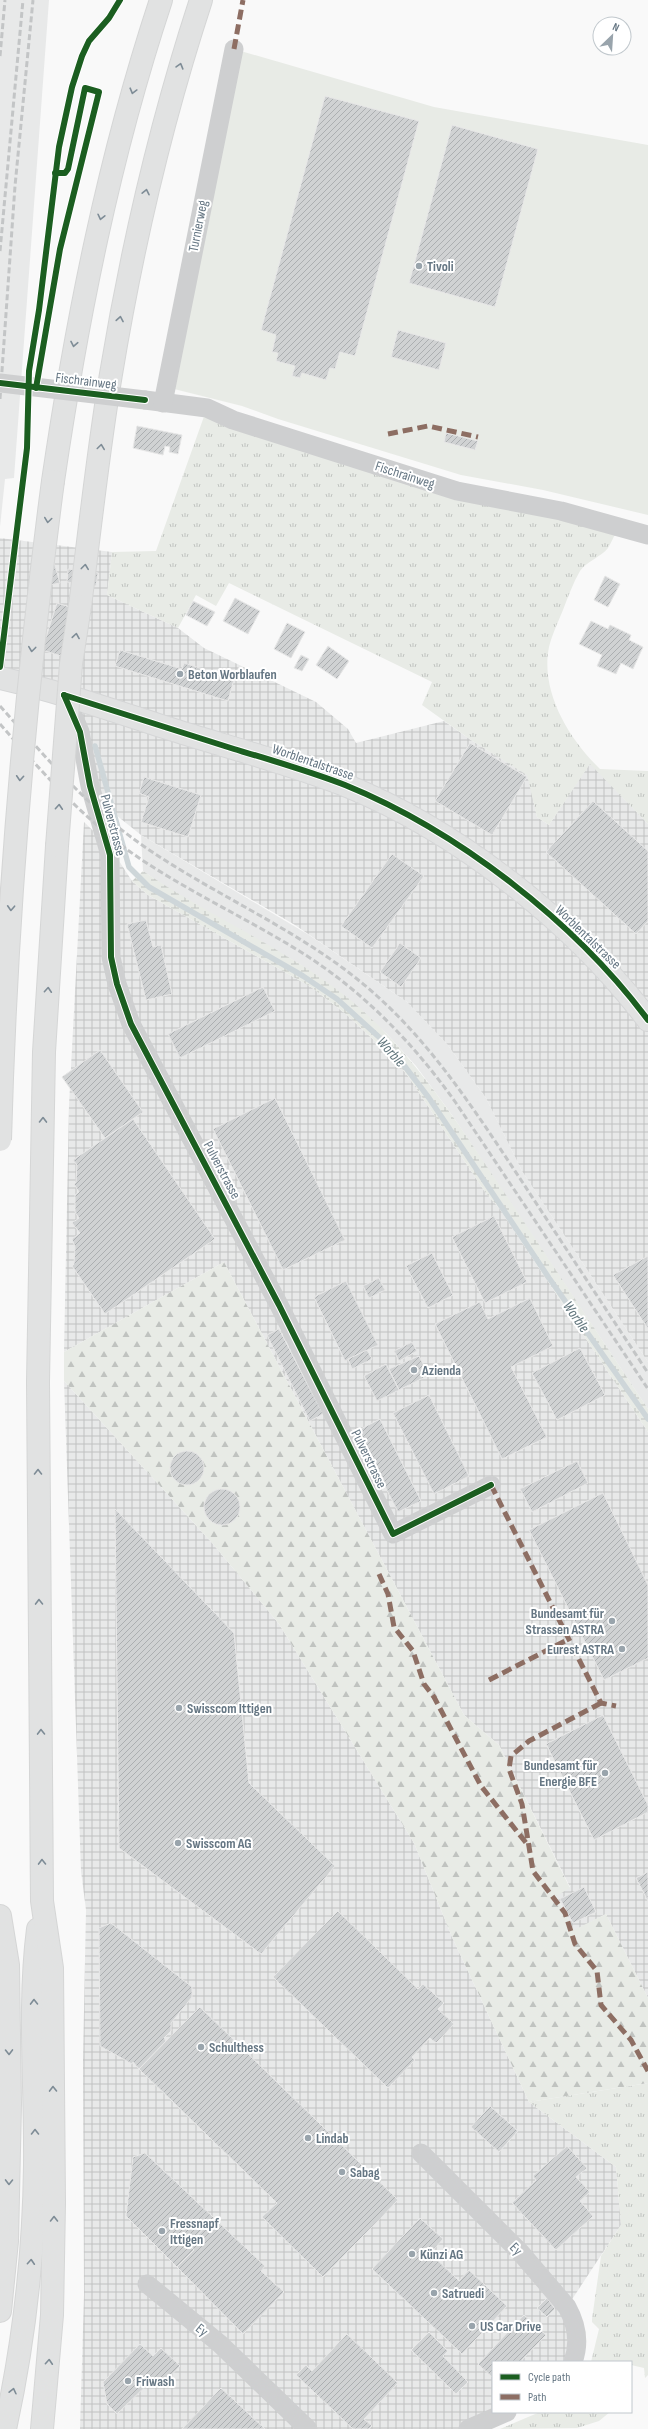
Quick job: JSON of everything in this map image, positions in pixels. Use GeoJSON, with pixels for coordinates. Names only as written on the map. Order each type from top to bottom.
{"type":"FeatureCollection","features":[{"type":"Feature","properties":{"kind":"main road"},"geometry":{"type":"LineString","coordinates":[[0,1140],[2,1051],[22,744],[53,481],[69,370],[89,266],[125,119],[161,0]]}},
{"type":"Feature","properties":{"kind":"main road"},"geometry":{"type":"LineString","coordinates":[[42,2429],[51,2330],[54,2211],[52,1968],[42,1901],[38,1382],[44,1052],[63,748],[71,664],[110,376],[132,260],[160,137],[200,0]]}},
{"type":"Feature","properties":{"kind":"main road","name":"Worblentalstrasse"},"geometry":{"type":"LineString","coordinates":[[0,678],[64,695],[314,774],[360,792],[418,822],[501,876],[561,925],[596,958],[648,1020]]}},
{"type":"Feature","properties":{"kind":"main road"},"geometry":{"type":"LineString","coordinates":[[5,2429],[22,2339],[32,2244],[35,2164],[33,1967],[42,1901]]}},
{"type":"Feature","properties":{"kind":"main road"},"geometry":{"type":"LineString","coordinates":[[0,1916],[8,1965],[10,2104],[7,2241],[0,2311]]}},
{"type":"Feature","properties":{"kind":"street","name":"Turnierweg"},"geometry":{"type":"LineString","coordinates":[[154,402],[234,49]]}},
{"type":"Feature","properties":{"kind":"street","name":"Fischrainweg"},"geometry":{"type":"LineString","coordinates":[[0,383],[207,408],[233,420],[457,491],[561,511],[648,535]]}},
{"type":"Feature","properties":{"kind":"street","name":"Pulverstrasse"},"geometry":{"type":"LineString","coordinates":[[64,695],[80,732],[90,786],[110,855],[112,957],[123,1005],[131,1024],[279,1305],[393,1534],[491,1485]]}},
{"type":"Feature","properties":{"kind":"street","name":"Ey"},"geometry":{"type":"LineString","coordinates":[[421,2153],[520,2252],[567,2307],[574,2322],[577,2338],[573,2361]]}},
{"type":"Feature","properties":{"kind":"street","name":"Ey"},"geometry":{"type":"LineString","coordinates":[[147,2284],[220,2344],[308,2429]]}},
{"type":"Feature","properties":{"kind":"street"},"geometry":{"type":"LineString","coordinates":[[468,2429],[505,2413]]}},
{"type":"Feature","properties":{"kind":"shaded area"},"geometry":{"type":"Polygon","coordinates":[[[0,0],[49,0],[14,478],[5,479],[0,527],[0,0]]]}},
{"type":"Feature","properties":{"kind":"shaded area"},"geometry":{"type":"Polygon","coordinates":[[[0,538],[112,552],[107,595],[178,628],[204,648],[316,702],[348,729],[356,743],[444,721],[471,740],[528,775],[537,817],[549,825],[590,763],[648,824],[648,1362],[522,1171],[486,1098],[447,1044],[407,1002],[295,925],[141,835],[86,791],[64,695],[0,678],[0,538]]]}},
{"type":"Feature","properties":{"kind":"shaded area"},"geometry":{"type":"Polygon","coordinates":[[[84,822],[110,847],[132,881],[148,895],[311,987],[347,1015],[391,1056],[408,1076],[485,1192],[499,1208],[648,1432],[648,1998],[606,1914],[574,1931],[556,1895],[570,1887],[499,1745],[464,1715],[224,1262],[64,1352],[69,1105],[84,822]]]}},
{"type":"Feature","properties":{"kind":"shaded area"},"geometry":{"type":"Polygon","coordinates":[[[141,835],[309,935],[407,1002],[447,1044],[486,1098],[522,1171],[648,1362],[648,1409],[452,1115],[416,1066],[387,1034],[347,998],[298,963],[178,895],[143,871],[141,835]]]}},
{"type":"Feature","properties":{"kind":"shaded area"},"geometry":{"type":"Polygon","coordinates":[[[64,1381],[213,1544],[279,1624],[414,1843],[452,1937],[529,2102],[616,2167],[621,2225],[567,2307],[573,2361],[492,2361],[492,2413],[468,2429],[80,2429],[84,2295],[83,2060],[86,1910],[81,1871],[64,1381]]]}},
{"type":"Feature","properties":{"kind":"green space","name":"Tivoli"},"geometry":{"type":"Polygon","coordinates":[[[234,49],[434,107],[648,145],[648,515],[543,490],[461,475],[278,419],[242,406],[166,387],[234,49]]]}},
{"type":"Feature","properties":{"kind":"green space"},"geometry":{"type":"Polygon","coordinates":[[[207,408],[233,420],[619,526],[608,548],[580,571],[553,633],[549,647],[547,664],[553,697],[560,714],[578,744],[600,769],[648,771],[648,824],[590,764],[549,825],[537,817],[527,775],[471,740],[422,705],[432,682],[229,583],[216,606],[196,595],[178,628],[107,595],[112,552],[156,551],[207,408]]]}},
{"type":"Feature","properties":{"kind":"green space"},"geometry":{"type":"Polygon","coordinates":[[[143,871],[194,903],[299,963],[348,998],[395,1042],[454,1118],[648,1409],[648,1432],[499,1208],[485,1192],[408,1076],[391,1056],[347,1015],[311,987],[148,895],[132,881],[143,871]]]}},
{"type":"Feature","properties":{"kind":"green space"},"geometry":{"type":"Polygon","coordinates":[[[224,1262],[464,1715],[499,1745],[570,1888],[556,1896],[574,1930],[606,1914],[648,1998],[648,2083],[529,2102],[452,1937],[414,1843],[279,1624],[213,1544],[64,1381],[64,1352],[224,1262]]]}},
{"type":"Feature","properties":{"kind":"green space"},"geometry":{"type":"Polygon","coordinates":[[[648,2083],[648,2375],[645,2378],[644,2368],[632,2365],[632,2361],[591,2361],[599,2329],[592,2322],[592,2319],[601,2256],[621,2225],[616,2167],[529,2102],[648,2083]]]}},
{"type":"Feature","properties":{"kind":"green space"},"geometry":{"type":"Polygon","coordinates":[[[538,2413],[609,2413],[599,2421],[577,2428],[500,2429],[538,2413]]]}},
{"type":"Feature","properties":{"kind":"building"},"geometry":{"type":"Polygon","coordinates":[[[325,96],[419,121],[355,356],[340,352],[335,369],[330,368],[326,380],[302,373],[300,378],[292,376],[295,366],[276,361],[278,353],[272,352],[276,335],[261,330],[325,96]]]}},
{"type":"Feature","properties":{"kind":"building"},"geometry":{"type":"Polygon","coordinates":[[[452,125],[538,149],[495,307],[409,283],[452,125]]]}},
{"type":"Feature","properties":{"kind":"building"},"geometry":{"type":"Polygon","coordinates":[[[398,330],[446,343],[439,370],[391,357],[398,330]]]}},
{"type":"Feature","properties":{"kind":"building"},"geometry":{"type":"Polygon","coordinates":[[[137,426],[182,435],[178,454],[169,452],[170,447],[165,446],[163,455],[133,448],[137,426]]]}},
{"type":"Feature","properties":{"kind":"building"},"geometry":{"type":"Polygon","coordinates":[[[446,433],[478,441],[475,450],[444,442],[446,433]]]}},
{"type":"Feature","properties":{"kind":"building"},"geometry":{"type":"Polygon","coordinates":[[[53,559],[60,583],[39,587],[53,559]]]}},
{"type":"Feature","properties":{"kind":"building"},"geometry":{"type":"Polygon","coordinates":[[[68,569],[98,573],[96,586],[67,582],[68,569]]]}},
{"type":"Feature","properties":{"kind":"building"},"geometry":{"type":"Polygon","coordinates":[[[605,576],[620,584],[608,607],[594,600],[605,576]]]}},
{"type":"Feature","properties":{"kind":"building"},"geometry":{"type":"Polygon","coordinates":[[[235,598],[260,611],[248,634],[223,621],[235,598]]]}},
{"type":"Feature","properties":{"kind":"building"},"geometry":{"type":"Polygon","coordinates":[[[193,601],[215,612],[207,626],[186,615],[193,601]]]}},
{"type":"Feature","properties":{"kind":"building"},"geometry":{"type":"Polygon","coordinates":[[[57,603],[76,609],[68,658],[42,650],[57,603]]]}},
{"type":"Feature","properties":{"kind":"building"},"geometry":{"type":"Polygon","coordinates":[[[591,621],[608,629],[610,625],[631,635],[629,640],[643,647],[633,669],[621,663],[616,674],[597,666],[602,655],[579,644],[591,621]]]}},
{"type":"Feature","properties":{"kind":"building"},"geometry":{"type":"Polygon","coordinates":[[[287,623],[305,632],[291,658],[274,649],[287,623]]]}},
{"type":"Feature","properties":{"kind":"building"},"geometry":{"type":"Polygon","coordinates":[[[328,646],[349,661],[337,679],[316,665],[328,646]]]}},
{"type":"Feature","properties":{"kind":"building","name":"Beton Worblaufen"},"geometry":{"type":"Polygon","coordinates":[[[120,650],[182,669],[184,663],[234,679],[228,701],[115,666],[120,650]]]}},
{"type":"Feature","properties":{"kind":"building"},"geometry":{"type":"Polygon","coordinates":[[[301,655],[309,659],[302,671],[294,668],[301,655]]]}},
{"type":"Feature","properties":{"kind":"building"},"geometry":{"type":"Polygon","coordinates":[[[470,743],[527,777],[492,835],[435,801],[470,743]]]}},
{"type":"Feature","properties":{"kind":"building"},"geometry":{"type":"Polygon","coordinates":[[[144,777],[201,795],[188,837],[141,822],[149,797],[139,793],[144,777]]]}},
{"type":"Feature","properties":{"kind":"building"},"geometry":{"type":"Polygon","coordinates":[[[593,801],[648,851],[648,921],[636,934],[546,852],[593,801]]]}},
{"type":"Feature","properties":{"kind":"building"},"geometry":{"type":"Polygon","coordinates":[[[392,854],[424,876],[372,948],[341,926],[392,854]]]}},
{"type":"Feature","properties":{"kind":"building"},"geometry":{"type":"Polygon","coordinates":[[[146,920],[153,947],[161,945],[172,994],[146,1000],[127,924],[146,920]]]}},
{"type":"Feature","properties":{"kind":"building"},"geometry":{"type":"Polygon","coordinates":[[[400,943],[421,958],[401,987],[380,972],[400,943]]]}},
{"type":"Feature","properties":{"kind":"building"},"geometry":{"type":"Polygon","coordinates":[[[263,987],[275,1011],[180,1058],[168,1034],[263,987]]]}},
{"type":"Feature","properties":{"kind":"building"},"geometry":{"type":"Polygon","coordinates":[[[100,1050],[143,1112],[105,1138],[62,1077],[100,1050]]]}},
{"type":"Feature","properties":{"kind":"building"},"geometry":{"type":"Polygon","coordinates":[[[275,1098],[345,1240],[283,1270],[213,1129],[275,1098]]]}},
{"type":"Feature","properties":{"kind":"building"},"geometry":{"type":"Polygon","coordinates":[[[133,1119],[215,1239],[105,1314],[72,1266],[74,1264],[75,1247],[72,1239],[80,1233],[72,1223],[79,1218],[75,1212],[75,1195],[79,1192],[74,1184],[76,1182],[77,1165],[73,1160],[133,1119]]]}},
{"type":"Feature","properties":{"kind":"building"},"geometry":{"type":"Polygon","coordinates":[[[494,1216],[527,1282],[485,1303],[452,1237],[494,1216]]]}},
{"type":"Feature","properties":{"kind":"building"},"geometry":{"type":"Polygon","coordinates":[[[432,1253],[453,1295],[428,1308],[406,1266],[432,1253]]]}},
{"type":"Feature","properties":{"kind":"building"},"geometry":{"type":"Polygon","coordinates":[[[648,1256],[648,1329],[613,1275],[648,1256]]]}},
{"type":"Feature","properties":{"kind":"building"},"geometry":{"type":"Polygon","coordinates":[[[379,1278],[385,1290],[369,1298],[363,1286],[379,1278]]]}},
{"type":"Feature","properties":{"kind":"building"},"geometry":{"type":"Polygon","coordinates":[[[346,1281],[378,1345],[345,1361],[314,1297],[346,1281]]]}},
{"type":"Feature","properties":{"kind":"building"},"geometry":{"type":"Polygon","coordinates":[[[530,1298],[553,1346],[511,1367],[547,1437],[502,1459],[435,1324],[480,1302],[488,1319],[530,1298]]]}},
{"type":"Feature","properties":{"kind":"building"},"geometry":{"type":"Polygon","coordinates":[[[279,1329],[323,1414],[310,1421],[267,1335],[279,1329]]]}},
{"type":"Feature","properties":{"kind":"building"},"geometry":{"type":"Polygon","coordinates":[[[412,1342],[417,1351],[399,1361],[394,1351],[412,1342]]]}},
{"type":"Feature","properties":{"kind":"building"},"geometry":{"type":"Polygon","coordinates":[[[580,1348],[605,1395],[557,1420],[532,1373],[580,1348]]]}},
{"type":"Feature","properties":{"kind":"building"},"geometry":{"type":"Polygon","coordinates":[[[367,1350],[372,1359],[352,1369],[348,1359],[367,1350]]]}},
{"type":"Feature","properties":{"kind":"building"},"geometry":{"type":"Polygon","coordinates":[[[419,1356],[429,1375],[399,1390],[389,1369],[419,1356]]]}},
{"type":"Feature","properties":{"kind":"building"},"geometry":{"type":"Polygon","coordinates":[[[386,1364],[399,1390],[377,1401],[364,1376],[386,1364]]]}},
{"type":"Feature","properties":{"kind":"building"},"geometry":{"type":"Polygon","coordinates":[[[429,1395],[469,1476],[434,1494],[393,1413],[429,1395]]]}},
{"type":"Feature","properties":{"kind":"building"},"geometry":{"type":"Polygon","coordinates":[[[380,1419],[421,1501],[398,1512],[357,1431],[380,1419]]]}},
{"type":"Feature","properties":{"kind":"building"},"geometry":{"type":"Polygon","coordinates":[[[184,1451],[190,1451],[194,1452],[201,1458],[204,1468],[203,1475],[197,1482],[190,1485],[184,1485],[180,1484],[173,1478],[170,1471],[170,1465],[171,1461],[177,1454],[184,1451]]]}},
{"type":"Feature","properties":{"kind":"building"},"geometry":{"type":"Polygon","coordinates":[[[577,1461],[588,1483],[532,1512],[520,1489],[577,1461]]]}},
{"type":"Feature","properties":{"kind":"building"},"geometry":{"type":"Polygon","coordinates":[[[222,1489],[235,1494],[240,1507],[235,1520],[222,1525],[209,1520],[204,1507],[209,1494],[222,1489]]]}},
{"type":"Feature","properties":{"kind":"building","name":"Bundesamt für Strassen ASTRA"},"geometry":{"type":"Polygon","coordinates":[[[603,1493],[648,1585],[648,1658],[604,1680],[529,1530],[603,1493]]]}},
{"type":"Feature","properties":{"kind":"building","name":"Swisscom Ittigen"},"geometry":{"type":"Polygon","coordinates":[[[115,1509],[234,1633],[249,1783],[335,1866],[261,1954],[119,1848],[115,1509]]]}},
{"type":"Feature","properties":{"kind":"building"},"geometry":{"type":"Polygon","coordinates":[[[603,1715],[648,1805],[648,1812],[594,1840],[546,1744],[603,1715]]]}},
{"type":"Feature","properties":{"kind":"building"},"geometry":{"type":"Polygon","coordinates":[[[648,1872],[648,1901],[636,1878],[648,1872]]]}},
{"type":"Feature","properties":{"kind":"building"},"geometry":{"type":"Polygon","coordinates":[[[584,1887],[596,1912],[573,1923],[560,1899],[584,1887]]]}},
{"type":"Feature","properties":{"kind":"building"},"geometry":{"type":"Polygon","coordinates":[[[338,1911],[418,1989],[423,1984],[444,2003],[438,2009],[454,2024],[436,2043],[430,2038],[412,2057],[415,2060],[388,2088],[273,1977],[338,1911]]]}},
{"type":"Feature","properties":{"kind":"building"},"geometry":{"type":"Polygon","coordinates":[[[111,1923],[192,1987],[192,1997],[171,2023],[171,2031],[164,2038],[166,2041],[139,2069],[133,2062],[132,2064],[100,2046],[99,1928],[111,1923]]]}},
{"type":"Feature","properties":{"kind":"building"},"geometry":{"type":"Polygon","coordinates":[[[200,2007],[398,2200],[323,2277],[262,2217],[277,2203],[139,2069],[200,2007]]]}},
{"type":"Feature","properties":{"kind":"building"},"geometry":{"type":"Polygon","coordinates":[[[490,2106],[518,2131],[499,2152],[471,2127],[490,2106]]]}},
{"type":"Feature","properties":{"kind":"building"},"geometry":{"type":"Polygon","coordinates":[[[567,2146],[587,2168],[576,2177],[590,2192],[580,2201],[593,2216],[556,2250],[512,2203],[536,2180],[533,2176],[567,2146]]]}},
{"type":"Feature","properties":{"kind":"building"},"geometry":{"type":"Polygon","coordinates":[[[145,2153],[214,2218],[189,2244],[194,2250],[177,2267],[126,2216],[133,2157],[145,2153]]]}},
{"type":"Feature","properties":{"kind":"building"},"geometry":{"type":"Polygon","coordinates":[[[214,2218],[265,2266],[261,2271],[284,2292],[243,2334],[177,2267],[194,2250],[189,2244],[214,2218]]]}},
{"type":"Feature","properties":{"kind":"building"},"geometry":{"type":"Polygon","coordinates":[[[420,2218],[443,2239],[430,2253],[459,2281],[469,2270],[507,2306],[462,2354],[372,2269],[420,2218]]]}},
{"type":"Feature","properties":{"kind":"building"},"geometry":{"type":"Polygon","coordinates":[[[547,2298],[555,2309],[547,2317],[537,2308],[547,2298]]]}},
{"type":"Feature","properties":{"kind":"building"},"geometry":{"type":"Polygon","coordinates":[[[524,2315],[546,2335],[521,2361],[492,2361],[492,2377],[478,2364],[524,2315]]]}},
{"type":"Feature","properties":{"kind":"building"},"geometry":{"type":"Polygon","coordinates":[[[429,2332],[448,2351],[443,2356],[468,2382],[456,2394],[411,2350],[429,2332]]]}},
{"type":"Feature","properties":{"kind":"building"},"geometry":{"type":"Polygon","coordinates":[[[347,2334],[398,2383],[364,2419],[372,2426],[369,2429],[353,2429],[296,2375],[306,2365],[312,2371],[347,2334]]]}},
{"type":"Feature","properties":{"kind":"building","name":"Friwash"},"geometry":{"type":"Polygon","coordinates":[[[140,2344],[153,2356],[161,2348],[180,2366],[161,2386],[153,2379],[117,2414],[107,2404],[103,2382],[140,2344]]]}},
{"type":"Feature","properties":{"kind":"building"},"geometry":{"type":"Polygon","coordinates":[[[221,2388],[265,2429],[182,2429],[221,2388]]]}},
{"type":"Feature","properties":{"kind":"waterway","name":"Worble"},"geometry":{"type":"LineString","coordinates":[[95,746],[129,867],[149,887],[303,976],[337,999],[390,1047],[429,1098],[549,1278],[648,1419]]}},
{"type":"Feature","properties":{"kind":"railway"},"geometry":{"type":"LineString","coordinates":[[0,56],[5,0]]}},
{"type":"Feature","properties":{"kind":"railway"},"geometry":{"type":"LineString","coordinates":[[0,251],[23,0]]}},
{"type":"Feature","properties":{"kind":"railway"},"geometry":{"type":"LineString","coordinates":[[0,399],[15,186],[33,0]]}},
{"type":"Feature","properties":{"kind":"railway"},"geometry":{"type":"LineString","coordinates":[[0,706],[67,780],[122,830],[171,864],[322,953],[377,996],[419,1038],[473,1109],[648,1373]]}},
{"type":"Feature","properties":{"kind":"railway"},"geometry":{"type":"LineString","coordinates":[[0,724],[45,775],[77,807],[111,837],[150,865],[260,928],[326,969],[348,985],[406,1040],[456,1103],[648,1389]]}},
{"type":"Feature","properties":{"kind":"marked path"},"geometry":{"type":"LineString","coordinates":[[234,49],[243,0]]}},
{"type":"Feature","properties":{"kind":"marked path"},"geometry":{"type":"LineString","coordinates":[[388,434],[428,426],[478,437]]}},
{"type":"Feature","properties":{"kind":"marked path"},"geometry":{"type":"LineString","coordinates":[[491,1485],[601,1703],[616,1706]]}},
{"type":"Feature","properties":{"kind":"marked path"},"geometry":{"type":"LineString","coordinates":[[379,1574],[388,1594],[394,1627],[413,1651],[424,1684],[434,1697],[481,1786],[527,1844]]}},
{"type":"Feature","properties":{"kind":"marked path"},"geometry":{"type":"LineString","coordinates":[[489,1680],[569,1639]]}},
{"type":"Feature","properties":{"kind":"marked path"},"geometry":{"type":"LineString","coordinates":[[601,1703],[529,1741],[511,1756],[509,1769],[522,1804],[533,1871],[565,1913],[575,1944],[597,1971],[601,2005],[631,2040],[648,2071]]}},
{"type":"Feature","properties":{"kind":"cycle path"},"geometry":{"type":"LineString","coordinates":[[0,667],[27,448],[29,371],[39,310],[59,147],[72,87],[82,56],[89,41],[109,18],[120,0]]}},
{"type":"Feature","properties":{"kind":"cycle path"},"geometry":{"type":"LineString","coordinates":[[36,388],[60,249],[99,92],[85,88],[68,169],[65,173],[55,173]]}},
{"type":"Feature","properties":{"kind":"cycle path"},"geometry":{"type":"LineString","coordinates":[[0,383],[145,400]]}},
{"type":"Feature","properties":{"kind":"cycle path"},"geometry":{"type":"LineString","coordinates":[[64,695],[80,732],[90,786],[110,855],[111,957],[117,984],[131,1024],[279,1305],[393,1534],[491,1485]]}},
{"type":"Feature","properties":{"kind":"cycle path"},"geometry":{"type":"LineString","coordinates":[[64,695],[290,766],[345,785],[387,804],[430,827],[512,883],[550,915],[586,948],[619,984],[648,1020]]}},
{"type":"Feature","properties":{"kind":"place","name":"Tivoli"},"geometry":{"type":"Point","coordinates":[419,266]}},
{"type":"Feature","properties":{"kind":"place","name":"Beton Worblaufen"},"geometry":{"type":"Point","coordinates":[180,674]}},
{"type":"Feature","properties":{"kind":"place","name":"Azienda"},"geometry":{"type":"Point","coordinates":[414,1370]}},
{"type":"Feature","properties":{"kind":"place","name":"Bundesamt für Strassen ASTRA"},"geometry":{"type":"Point","coordinates":[612,1621]}},
{"type":"Feature","properties":{"kind":"place","name":"Eurest ASTRA"},"geometry":{"type":"Point","coordinates":[622,1649]}},
{"type":"Feature","properties":{"kind":"place","name":"Swisscom Ittigen"},"geometry":{"type":"Point","coordinates":[179,1708]}},
{"type":"Feature","properties":{"kind":"place","name":"Bundesamt für Energie BFE"},"geometry":{"type":"Point","coordinates":[605,1773]}},
{"type":"Feature","properties":{"kind":"place","name":"Swisscom AG"},"geometry":{"type":"Point","coordinates":[178,1843]}},
{"type":"Feature","properties":{"kind":"place","name":"Schulthess"},"geometry":{"type":"Point","coordinates":[201,2047]}},
{"type":"Feature","properties":{"kind":"place","name":"Lindab"},"geometry":{"type":"Point","coordinates":[308,2138]}},
{"type":"Feature","properties":{"kind":"place","name":"Sabag"},"geometry":{"type":"Point","coordinates":[342,2172]}},
{"type":"Feature","properties":{"kind":"place","name":"Fressnapf Ittigen"},"geometry":{"type":"Point","coordinates":[162,2231]}},
{"type":"Feature","properties":{"kind":"place","name":"Künzi AG"},"geometry":{"type":"Point","coordinates":[412,2254]}},
{"type":"Feature","properties":{"kind":"place","name":"Satruedi"},"geometry":{"type":"Point","coordinates":[434,2293]}},
{"type":"Feature","properties":{"kind":"place","name":"US Car Drive"},"geometry":{"type":"Point","coordinates":[472,2326]}},
{"type":"Feature","properties":{"kind":"place","name":"Friwash"},"geometry":{"type":"Point","coordinates":[128,2381]}}]}
